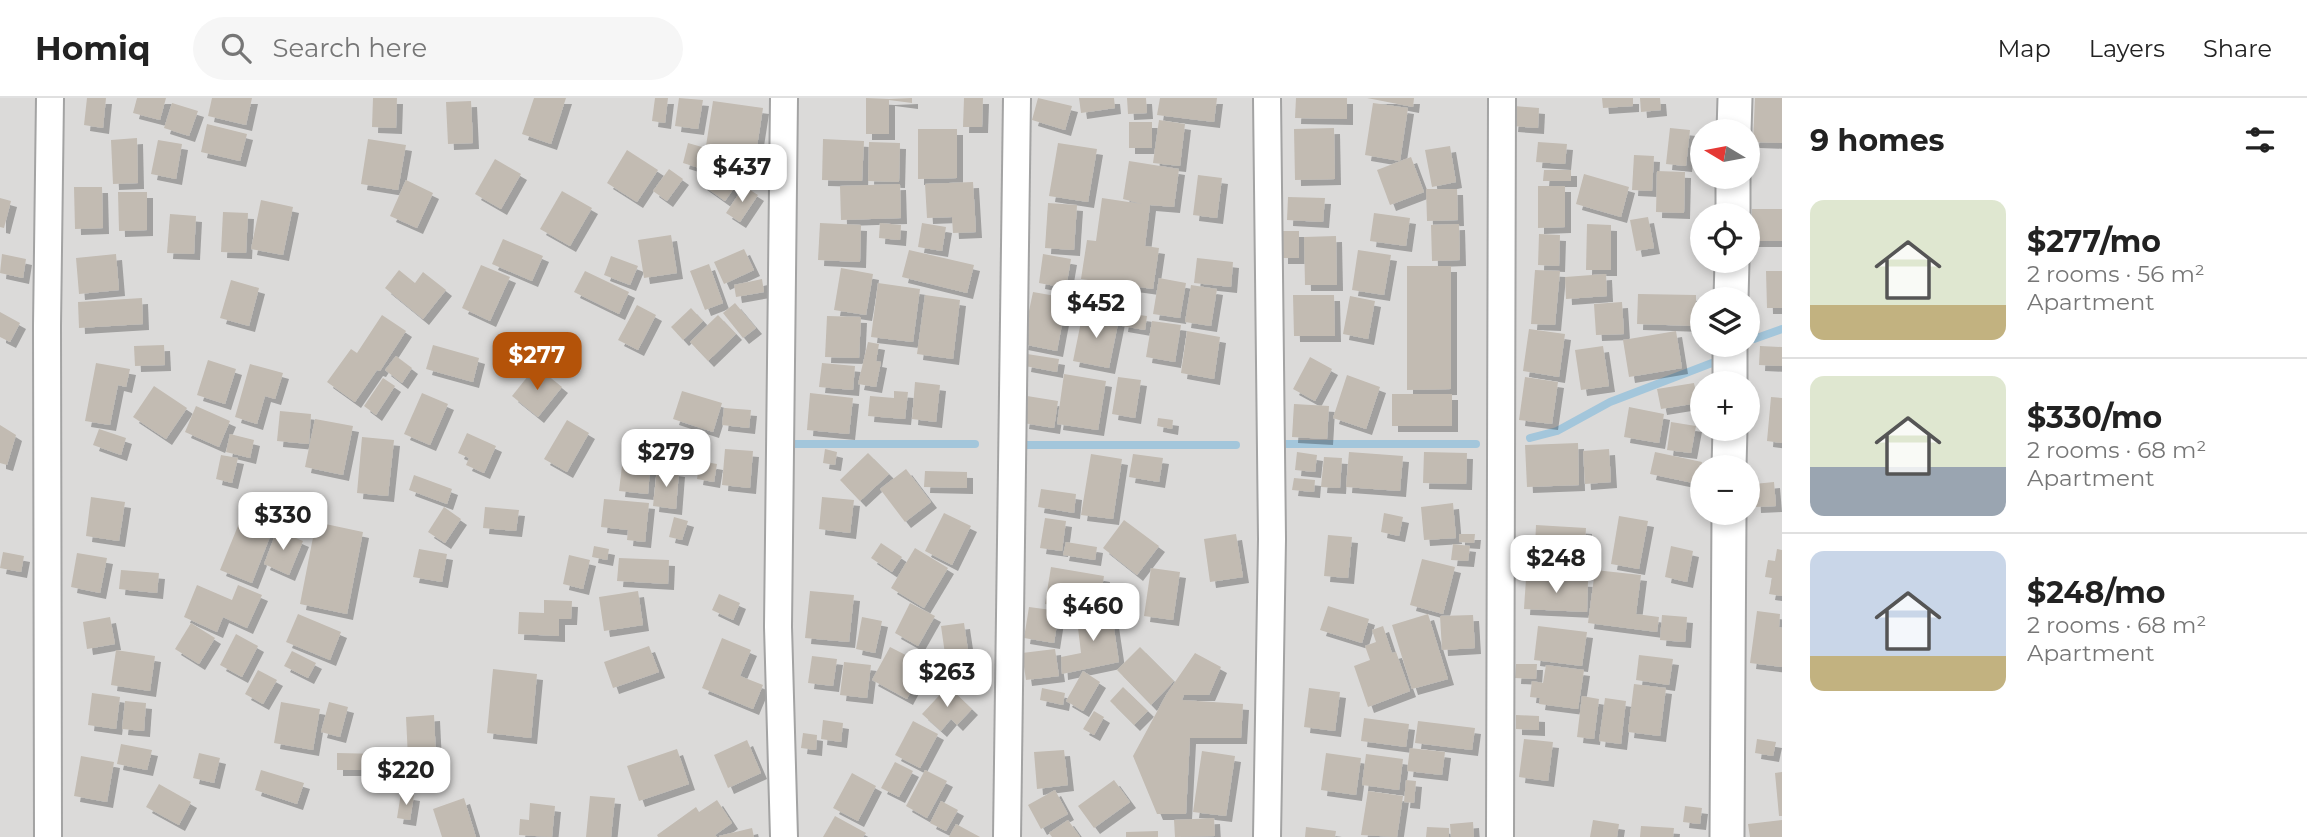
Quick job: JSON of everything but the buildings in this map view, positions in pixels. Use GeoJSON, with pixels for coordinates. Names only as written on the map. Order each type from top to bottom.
{"type":"FeatureCollection","features":[{"type":"Feature","properties":{"kind":"street"},"geometry":{"type":"LineString","coordinates":[[48,837],[47,326],[50,98]]}},
{"type":"Feature","properties":{"kind":"street"},"geometry":{"type":"LineString","coordinates":[[783,837],[778,627],[784,98]]}},
{"type":"Feature","properties":{"kind":"street"},"geometry":{"type":"LineString","coordinates":[[1007,837],[1017,98]]}},
{"type":"Feature","properties":{"kind":"street"},"geometry":{"type":"LineString","coordinates":[[1267,98],[1272,539],[1267,837]]}},
{"type":"Feature","properties":{"kind":"street"},"geometry":{"type":"LineString","coordinates":[[1500,837],[1502,98]]}},
{"type":"Feature","properties":{"kind":"street"},"geometry":{"type":"LineString","coordinates":[[1734,119],[1735,98]]}},
{"type":"Feature","properties":{"kind":"street"},"geometry":{"type":"LineString","coordinates":[[1727,837],[1729,525]]}},
{"type":"Feature","properties":{"kind":"shaded area"},"geometry":{"type":"Polygon","coordinates":[[[0,98],[1782,98],[1782,837],[0,837],[0,98]]]}},
{"type":"Feature","properties":{"kind":"waterway"},"geometry":{"type":"LineString","coordinates":[[1760,337],[1782,329]]}},
{"type":"Feature","properties":{"kind":"waterway"},"geometry":{"type":"LineString","coordinates":[[1530,438],[1557,431],[1610,402],[1712,363]]}},
{"type":"Feature","properties":{"kind":"waterway"},"geometry":{"type":"LineString","coordinates":[[794,444],[975,444]]}},
{"type":"Feature","properties":{"kind":"waterway"},"geometry":{"type":"LineString","coordinates":[[1284,444],[1476,444]]}},
{"type":"Feature","properties":{"kind":"waterway"},"geometry":{"type":"LineString","coordinates":[[1021,445],[1236,445]]}}]}
